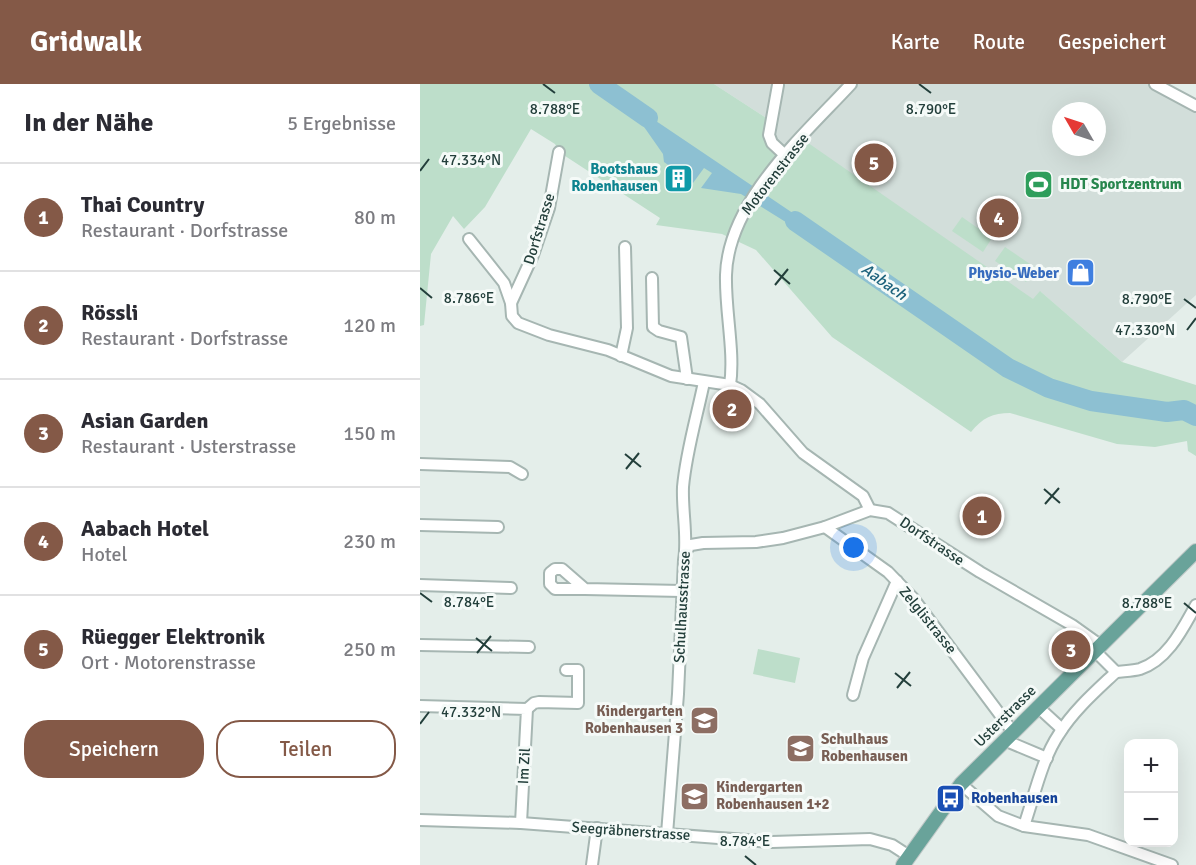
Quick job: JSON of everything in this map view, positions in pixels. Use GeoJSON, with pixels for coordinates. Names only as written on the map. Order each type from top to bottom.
{"type":"FeatureCollection","features":[{"type":"Feature","properties":{"kind":"main road","name":"Usterstrasse"},"geometry":{"type":"LineString","coordinates":[[906,860],[961,784],[1196,551]]}},
{"type":"Feature","properties":{"kind":"street","name":"Motorenstrasse"},"geometry":{"type":"LineString","coordinates":[[730,385],[732,371],[726,306],[727,261],[734,232],[748,204],[765,182],[851,84]]}},
{"type":"Feature","properties":{"kind":"street"},"geometry":{"type":"LineString","coordinates":[[1155,84],[1196,106]]}},
{"type":"Feature","properties":{"kind":"street"},"geometry":{"type":"LineString","coordinates":[[778,85],[769,135],[771,143],[786,156]]}},
{"type":"Feature","properties":{"kind":"street","name":"Dorfstrasse"},"geometry":{"type":"LineString","coordinates":[[511,303],[533,255],[549,208],[559,152]]}},
{"type":"Feature","properties":{"kind":"street"},"geometry":{"type":"LineString","coordinates":[[469,239],[504,283],[511,303],[512,316],[523,326],[608,350],[659,372],[687,379],[730,385],[741,390],[760,404],[803,453],[857,490],[870,510],[825,527],[775,540],[703,543],[695,544],[687,549]]}},
{"type":"Feature","properties":{"kind":"street"},"geometry":{"type":"LineString","coordinates":[[621,356],[627,328],[625,247]]}},
{"type":"Feature","properties":{"kind":"street"},"geometry":{"type":"LineString","coordinates":[[652,278],[654,327],[659,331],[681,337],[687,379]]}},
{"type":"Feature","properties":{"kind":"street","name":"Schulhausstrasse"},"geometry":{"type":"LineString","coordinates":[[667,834],[678,694],[684,560],[687,549],[684,538],[684,478],[704,382]]}},
{"type":"Feature","properties":{"kind":"street"},"geometry":{"type":"LineString","coordinates":[[420,464],[510,467],[522,474]]}},
{"type":"Feature","properties":{"kind":"street","name":"Dorfstrasse"},"geometry":{"type":"LineString","coordinates":[[870,510],[888,513],[897,518],[980,572],[1072,625],[1097,648],[1116,672]]}},
{"type":"Feature","properties":{"kind":"street"},"geometry":{"type":"LineString","coordinates":[[420,525],[498,526]]}},
{"type":"Feature","properties":{"kind":"street","name":"Zelglistrasse"},"geometry":{"type":"LineString","coordinates":[[825,527],[897,581],[913,598],[1009,736]]}},
{"type":"Feature","properties":{"kind":"street"},"geometry":{"type":"LineString","coordinates":[[853,695],[864,658],[897,581]]}},
{"type":"Feature","properties":{"kind":"street"},"geometry":{"type":"LineString","coordinates":[[420,585],[511,588]]}},
{"type":"Feature","properties":{"kind":"street"},"geometry":{"type":"LineString","coordinates":[[585,589],[682,591]]}},
{"type":"Feature","properties":{"kind":"street"},"geometry":{"type":"LineString","coordinates":[[1024,826],[1047,758],[1062,729],[1075,712],[1116,672],[1141,668],[1163,654],[1181,632],[1196,605]]}},
{"type":"Feature","properties":{"kind":"street"},"geometry":{"type":"LineString","coordinates":[[420,645],[529,647]]}},
{"type":"Feature","properties":{"kind":"street"},"geometry":{"type":"LineString","coordinates":[[420,706],[527,709],[539,702],[578,703],[578,670],[566,670]]}},
{"type":"Feature","properties":{"kind":"street"},"geometry":{"type":"LineString","coordinates":[[1038,707],[1062,729]]}},
{"type":"Feature","properties":{"kind":"street","name":"Im Zil"},"geometry":{"type":"LineString","coordinates":[[521,823],[527,709]]}},
{"type":"Feature","properties":{"kind":"street"},"geometry":{"type":"LineString","coordinates":[[1009,736],[1047,758]]}},
{"type":"Feature","properties":{"kind":"street"},"geometry":{"type":"LineString","coordinates":[[961,784],[998,816],[1024,826],[1088,835],[1172,865]]}},
{"type":"Feature","properties":{"kind":"street","name":"Seegräbnerstrasse"},"geometry":{"type":"LineString","coordinates":[[420,820],[521,823],[780,842],[870,839],[892,845],[906,860]]}},
{"type":"Feature","properties":{"kind":"street"},"geometry":{"type":"LineString","coordinates":[[592,865],[597,828]]}},
{"type":"Feature","properties":{"kind":"shaded area"},"geometry":{"type":"Polygon","coordinates":[[[714,84],[1155,84],[1196,106],[1196,295],[1122,362],[1041,292],[1033,300],[786,156],[772,143],[771,121],[714,84]]]}},
{"type":"Feature","properties":{"kind":"green space"},"geometry":{"type":"Polygon","coordinates":[[[420,84],[714,84],[771,121],[769,135],[785,155],[801,138],[1033,299],[1040,291],[1122,362],[1196,385],[1196,456],[1188,451],[1187,441],[1155,447],[1117,444],[1010,413],[988,417],[971,432],[832,337],[756,250],[722,234],[656,225],[660,218],[559,152],[555,144],[531,129],[485,207],[464,229],[453,216],[431,254],[424,325],[420,326],[420,84]]]}},
{"type":"Feature","properties":{"kind":"green space"},"geometry":{"type":"Polygon","coordinates":[[[962,217],[992,238],[983,252],[952,231],[962,217]]]}},
{"type":"Feature","properties":{"kind":"green space"},"geometry":{"type":"Polygon","coordinates":[[[1005,247],[1036,268],[1026,282],[995,261],[1005,247]]]}},
{"type":"Feature","properties":{"kind":"green space"},"geometry":{"type":"Polygon","coordinates":[[[758,649],[800,658],[795,683],[753,674],[758,649]]]}},
{"type":"Feature","properties":{"kind":"water"},"geometry":{"type":"Polygon","coordinates":[[[628,104],[809,224],[816,235],[805,234],[741,194],[701,188],[712,173],[704,168],[693,183],[664,162],[663,154],[628,104]]]}},
{"type":"Feature","properties":{"kind":"waterway","name":"Aabach"},"geometry":{"type":"LineString","coordinates":[[599,84],[648,118]]}},
{"type":"Feature","properties":{"kind":"waterway","name":"Aabach"},"geometry":{"type":"LineString","coordinates":[[795,221],[1008,368],[1049,388],[1091,401],[1167,412],[1184,410],[1196,416]]}},
{"type":"Feature","properties":{"kind":"place","name":"Rüegger Elektronik"},"geometry":{"type":"Point","coordinates":[874,163]}},
{"type":"Feature","properties":{"kind":"place","name":"Bootshaus Robenhausen"},"geometry":{"type":"Point","coordinates":[679,178]}},
{"type":"Feature","properties":{"kind":"place","name":"HDT Sportzentrum"},"geometry":{"type":"Point","coordinates":[1039,184]}},
{"type":"Feature","properties":{"kind":"place","name":"Aabach Hotel"},"geometry":{"type":"Point","coordinates":[999,218]}},
{"type":"Feature","properties":{"kind":"place","name":"Physio-Weber"},"geometry":{"type":"Point","coordinates":[1080,273]}},
{"type":"Feature","properties":{"kind":"place","name":"Rössli"},"geometry":{"type":"Point","coordinates":[732,409]}},
{"type":"Feature","properties":{"kind":"place","name":"Thai Country"},"geometry":{"type":"Point","coordinates":[982,516]}},
{"type":"Feature","properties":{"kind":"place","name":"Asian Garden"},"geometry":{"type":"Point","coordinates":[1071,650]}},
{"type":"Feature","properties":{"kind":"place","name":"Kindergarten Robenhausen 3"},"geometry":{"type":"Point","coordinates":[704,720]}},
{"type":"Feature","properties":{"kind":"place","name":"Schulhaus Robenhausen"},"geometry":{"type":"Point","coordinates":[800,748]}},
{"type":"Feature","properties":{"kind":"place","name":"Kindergarten Robenhausen 1+2"},"geometry":{"type":"Point","coordinates":[695,796]}},
{"type":"Feature","properties":{"kind":"place","name":"Robenhausen"},"geometry":{"type":"Point","coordinates":[950,798]}}]}
